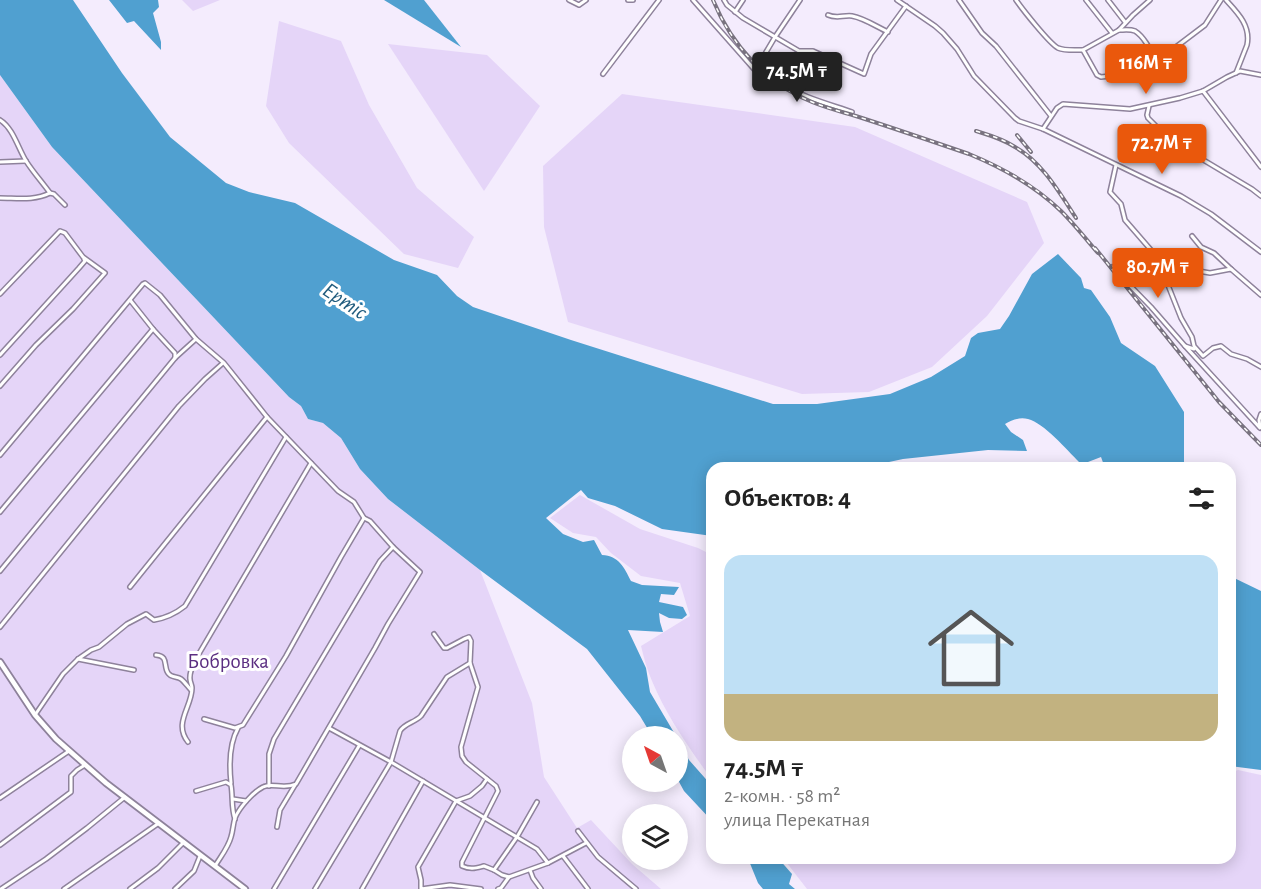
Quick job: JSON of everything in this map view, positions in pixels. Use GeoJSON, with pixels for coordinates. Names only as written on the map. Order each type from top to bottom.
{"type":"FeatureCollection","features":[{"type":"Feature","properties":{"kind":"street"},"geometry":{"type":"LineString","coordinates":[[569,0],[579,5],[586,0]]}},
{"type":"Feature","properties":{"kind":"street"},"geometry":{"type":"LineString","coordinates":[[628,0],[633,0]]}},
{"type":"Feature","properties":{"kind":"street"},"geometry":{"type":"LineString","coordinates":[[603,74],[659,0]]}},
{"type":"Feature","properties":{"kind":"street"},"geometry":{"type":"LineString","coordinates":[[693,0],[761,77],[775,86]]}},
{"type":"Feature","properties":{"kind":"street"},"geometry":{"type":"LineString","coordinates":[[724,0],[735,12],[799,51],[813,51],[864,74],[871,54],[906,6]]}},
{"type":"Feature","properties":{"kind":"street"},"geometry":{"type":"LineString","coordinates":[[735,12],[743,0]]}},
{"type":"Feature","properties":{"kind":"street"},"geometry":{"type":"LineString","coordinates":[[800,0],[759,64],[780,83],[817,100],[852,112]]}},
{"type":"Feature","properties":{"kind":"street"},"geometry":{"type":"LineString","coordinates":[[897,0],[943,33],[957,49],[974,76],[1019,121],[1043,129],[1181,196],[1211,214],[1261,252]]}},
{"type":"Feature","properties":{"kind":"street"},"geometry":{"type":"LineString","coordinates":[[959,0],[978,29],[996,46],[1051,116]]}},
{"type":"Feature","properties":{"kind":"street"},"geometry":{"type":"LineString","coordinates":[[1016,0],[1055,46],[1083,50],[1112,33],[1128,30],[1135,32],[1147,44],[1153,58]]}},
{"type":"Feature","properties":{"kind":"street"},"geometry":{"type":"LineString","coordinates":[[1086,0],[1112,33]]}},
{"type":"Feature","properties":{"kind":"street"},"geometry":{"type":"LineString","coordinates":[[1108,0],[1125,22]]}},
{"type":"Feature","properties":{"kind":"street"},"geometry":{"type":"LineString","coordinates":[[1119,30],[1150,0]]}},
{"type":"Feature","properties":{"kind":"street"},"geometry":{"type":"LineString","coordinates":[[1083,50],[1094,72],[1101,77],[1110,76],[1126,66],[1168,53],[1204,25],[1221,0]]}},
{"type":"Feature","properties":{"kind":"street"},"geometry":{"type":"LineString","coordinates":[[1226,0],[1240,16],[1247,30],[1247,45],[1236,73]]}},
{"type":"Feature","properties":{"kind":"street"},"geometry":{"type":"LineString","coordinates":[[828,15],[834,18],[855,17],[888,32]]}},
{"type":"Feature","properties":{"kind":"street"},"geometry":{"type":"LineString","coordinates":[[1043,129],[1060,106],[1066,104],[1130,109],[1203,91],[1236,73],[1261,75]]}},
{"type":"Feature","properties":{"kind":"street"},"geometry":{"type":"LineString","coordinates":[[1203,91],[1261,167]]}},
{"type":"Feature","properties":{"kind":"street"},"geometry":{"type":"LineString","coordinates":[[1149,105],[1148,118],[1170,140],[1261,196]]}},
{"type":"Feature","properties":{"kind":"street"},"geometry":{"type":"LineString","coordinates":[[0,120],[10,129],[26,161],[50,193],[66,205]]}},
{"type":"Feature","properties":{"kind":"street"},"geometry":{"type":"LineString","coordinates":[[0,162],[26,161]]}},
{"type":"Feature","properties":{"kind":"street"},"geometry":{"type":"LineString","coordinates":[[1116,165],[1110,192],[1121,204],[1125,220],[1164,265],[1210,273],[1231,269]]}},
{"type":"Feature","properties":{"kind":"street"},"geometry":{"type":"LineString","coordinates":[[0,198],[35,199],[50,193]]}},
{"type":"Feature","properties":{"kind":"street"},"geometry":{"type":"LineString","coordinates":[[0,294],[60,231],[65,233],[84,257],[105,273],[0,386]]}},
{"type":"Feature","properties":{"kind":"street"},"geometry":{"type":"LineString","coordinates":[[1192,236],[1196,243],[1214,253],[1261,295]]}},
{"type":"Feature","properties":{"kind":"street"},"geometry":{"type":"LineString","coordinates":[[0,355],[85,261],[84,257]]}},
{"type":"Feature","properties":{"kind":"street"},"geometry":{"type":"LineString","coordinates":[[1164,265],[1164,275],[1173,299],[1196,349],[1203,356],[1216,346],[1221,346],[1235,356],[1247,359],[1261,367]]}},
{"type":"Feature","properties":{"kind":"street"},"geometry":{"type":"LineString","coordinates":[[1112,267],[1261,429]]}},
{"type":"Feature","properties":{"kind":"street"},"geometry":{"type":"LineString","coordinates":[[0,455],[146,283],[166,302],[196,339],[224,363],[267,417],[338,490],[354,502],[364,518],[370,521],[420,572],[280,810],[277,827]]}},
{"type":"Feature","properties":{"kind":"street"},"geometry":{"type":"LineString","coordinates":[[130,300],[175,353],[175,358]]}},
{"type":"Feature","properties":{"kind":"street"},"geometry":{"type":"LineString","coordinates":[[0,512],[153,329]]}},
{"type":"Feature","properties":{"kind":"street"},"geometry":{"type":"LineString","coordinates":[[0,571],[175,358],[196,339]]}},
{"type":"Feature","properties":{"kind":"street"},"geometry":{"type":"LineString","coordinates":[[1185,346],[1196,349]]}},
{"type":"Feature","properties":{"kind":"street"},"geometry":{"type":"LineString","coordinates":[[0,627],[179,406],[224,363]]}},
{"type":"Feature","properties":{"kind":"street"},"geometry":{"type":"LineString","coordinates":[[1261,414],[1259,420],[1261,429]]}},
{"type":"Feature","properties":{"kind":"street"},"geometry":{"type":"LineString","coordinates":[[130,587],[267,417]]}},
{"type":"Feature","properties":{"kind":"street"},"geometry":{"type":"LineString","coordinates":[[35,714],[63,674],[78,659],[99,647],[127,624],[146,614],[154,620],[170,616],[184,606],[286,437]]}},
{"type":"Feature","properties":{"kind":"street"},"geometry":{"type":"LineString","coordinates":[[180,679],[186,677],[190,672],[311,463]]}},
{"type":"Feature","properties":{"kind":"street"},"geometry":{"type":"LineString","coordinates":[[235,819],[232,811],[230,755],[233,738],[286,656],[364,518]]}},
{"type":"Feature","properties":{"kind":"street"},"geometry":{"type":"LineString","coordinates":[[269,786],[269,754],[274,739],[375,568],[393,547]]}},
{"type":"Feature","properties":{"kind":"street"},"geometry":{"type":"LineString","coordinates":[[434,634],[441,645],[447,648],[464,639],[469,638],[471,641],[470,663],[478,687],[461,747],[462,756],[466,762],[496,786],[498,791],[462,866],[476,869],[484,866],[509,877]]}},
{"type":"Feature","properties":{"kind":"street"},"geometry":{"type":"LineString","coordinates":[[156,655],[163,657],[167,672],[171,676],[180,679],[191,690]]}},
{"type":"Feature","properties":{"kind":"street"},"geometry":{"type":"LineString","coordinates":[[78,659],[134,670]]}},
{"type":"Feature","properties":{"kind":"street"},"geometry":{"type":"LineString","coordinates":[[0,662],[35,714],[56,739],[85,765],[242,888]]}},
{"type":"Feature","properties":{"kind":"street"},"geometry":{"type":"LineString","coordinates":[[315,889],[392,762],[398,735],[403,726],[421,716],[447,677],[470,663]]}},
{"type":"Feature","properties":{"kind":"street"},"geometry":{"type":"LineString","coordinates":[[188,742],[183,736],[182,727],[191,690],[190,672]]}},
{"type":"Feature","properties":{"kind":"street"},"geometry":{"type":"LineString","coordinates":[[204,719],[235,728],[239,727]]}},
{"type":"Feature","properties":{"kind":"street"},"geometry":{"type":"LineString","coordinates":[[329,728],[392,762],[537,849],[548,863]]}},
{"type":"Feature","properties":{"kind":"street"},"geometry":{"type":"LineString","coordinates":[[274,889],[359,745]]}},
{"type":"Feature","properties":{"kind":"street"},"geometry":{"type":"LineString","coordinates":[[0,798],[69,751]]}},
{"type":"Feature","properties":{"kind":"street"},"geometry":{"type":"LineString","coordinates":[[0,845],[71,792],[71,776],[85,765]]}},
{"type":"Feature","properties":{"kind":"street"},"geometry":{"type":"LineString","coordinates":[[421,889],[418,867],[456,801],[470,796],[487,779]]}},
{"type":"Feature","properties":{"kind":"street"},"geometry":{"type":"LineString","coordinates":[[196,791],[226,782],[231,784]]}},
{"type":"Feature","properties":{"kind":"street"},"geometry":{"type":"LineString","coordinates":[[362,889],[423,782]]}},
{"type":"Feature","properties":{"kind":"street"},"geometry":{"type":"LineString","coordinates":[[215,866],[226,850],[235,819],[246,801],[263,787],[284,788],[296,784]]}},
{"type":"Feature","properties":{"kind":"street"},"geometry":{"type":"LineString","coordinates":[[1,889],[63,847],[126,797]]}},
{"type":"Feature","properties":{"kind":"street"},"geometry":{"type":"LineString","coordinates":[[233,799],[246,801]]}},
{"type":"Feature","properties":{"kind":"street"},"geometry":{"type":"LineString","coordinates":[[494,870],[517,837],[537,802]]}},
{"type":"Feature","properties":{"kind":"street"},"geometry":{"type":"LineString","coordinates":[[64,889],[159,823]]}},
{"type":"Feature","properties":{"kind":"street"},"geometry":{"type":"LineString","coordinates":[[578,831],[603,862],[634,889]]}},
{"type":"Feature","properties":{"kind":"street"},"geometry":{"type":"LineString","coordinates":[[130,889],[158,868],[184,842]]}},
{"type":"Feature","properties":{"kind":"street"},"geometry":{"type":"LineString","coordinates":[[498,889],[509,877],[548,863],[586,843]]}},
{"type":"Feature","properties":{"kind":"street"},"geometry":{"type":"LineString","coordinates":[[175,889],[195,871],[200,855]]}},
{"type":"Feature","properties":{"kind":"street"},"geometry":{"type":"LineString","coordinates":[[563,856],[588,889]]}},
{"type":"Feature","properties":{"kind":"street"},"geometry":{"type":"LineString","coordinates":[[530,870],[541,889]]}},
{"type":"Feature","properties":{"kind":"street"},"geometry":{"type":"LineString","coordinates":[[416,889],[450,885],[481,889]]}},
{"type":"Feature","properties":{"kind":"green space"},"geometry":{"type":"Polygon","coordinates":[[[182,0],[220,0],[193,11],[182,0]]]}},
{"type":"Feature","properties":{"kind":"green space"},"geometry":{"type":"Polygon","coordinates":[[[279,21],[341,41],[369,105],[417,188],[474,237],[458,268],[404,254],[289,143],[266,106],[279,21]]]}},
{"type":"Feature","properties":{"kind":"green space"},"geometry":{"type":"Polygon","coordinates":[[[388,44],[487,55],[540,106],[484,191],[388,44]]]}},
{"type":"Feature","properties":{"kind":"green space","name":"Бобровка"},"geometry":{"type":"Polygon","coordinates":[[[0,75],[52,147],[289,397],[301,406],[308,419],[323,423],[341,438],[360,469],[388,499],[480,570],[532,703],[544,777],[577,828],[591,820],[622,853],[622,870],[639,870],[661,889],[0,889],[0,75]]]}},
{"type":"Feature","properties":{"kind":"green space"},"geometry":{"type":"Polygon","coordinates":[[[622,94],[855,127],[1027,202],[1044,243],[987,316],[932,367],[869,392],[802,394],[568,322],[544,227],[543,166],[622,94]]]}},
{"type":"Feature","properties":{"kind":"green space"},"geometry":{"type":"Polygon","coordinates":[[[580,495],[640,529],[706,552],[706,772],[688,746],[688,726],[676,726],[665,707],[650,677],[641,646],[690,616],[680,583],[641,576],[611,553],[596,537],[573,533],[550,518],[580,495]]]}},
{"type":"Feature","properties":{"kind":"green space"},"geometry":{"type":"Polygon","coordinates":[[[1236,771],[1261,775],[1261,889],[807,889],[788,864],[1236,864],[1236,771]]]}},
{"type":"Feature","properties":{"kind":"water","name":"Ертіс"},"geometry":{"type":"Polygon","coordinates":[[[0,0],[73,0],[122,73],[170,137],[226,183],[249,192],[295,203],[394,260],[437,275],[457,296],[473,307],[773,404],[817,404],[890,394],[931,377],[965,356],[971,338],[978,333],[1000,329],[1032,274],[1058,254],[1081,278],[1084,288],[1091,290],[1110,317],[1121,343],[1155,366],[1184,412],[1184,462],[1103,462],[1101,457],[1088,462],[1079,462],[1041,426],[1022,418],[1005,424],[1011,432],[1023,440],[1027,451],[988,450],[889,462],[706,462],[706,535],[662,529],[615,506],[588,498],[581,490],[546,518],[563,534],[583,542],[594,540],[602,555],[617,560],[631,581],[642,585],[679,587],[674,595],[661,594],[659,602],[683,607],[687,615],[682,619],[669,618],[659,613],[663,632],[628,630],[646,668],[650,692],[670,726],[646,726],[587,649],[388,499],[360,469],[341,438],[323,423],[308,419],[301,406],[289,397],[52,147],[0,75],[0,0]]]}},
{"type":"Feature","properties":{"kind":"water"},"geometry":{"type":"Polygon","coordinates":[[[109,0],[158,0],[159,7],[153,13],[161,50],[134,21],[127,23],[109,0]]]}},
{"type":"Feature","properties":{"kind":"water"},"geometry":{"type":"Polygon","coordinates":[[[384,0],[424,0],[461,47],[384,0]]]}},
{"type":"Feature","properties":{"kind":"water"},"geometry":{"type":"Polygon","coordinates":[[[1236,579],[1261,591],[1261,770],[1236,767],[1236,579]]]}},
{"type":"Feature","properties":{"kind":"water"},"geometry":{"type":"Polygon","coordinates":[[[688,758],[706,779],[706,815],[685,792],[688,792],[688,758]]]}},
{"type":"Feature","properties":{"kind":"water"},"geometry":{"type":"Polygon","coordinates":[[[750,864],[783,864],[792,874],[789,884],[795,889],[763,889],[750,864]]]}},
{"type":"Feature","properties":{"kind":"railway"},"geometry":{"type":"LineString","coordinates":[[713,0],[730,33],[752,61],[780,85],[818,104],[969,154],[1006,171],[1051,202],[1071,221],[1098,253]]}},
{"type":"Feature","properties":{"kind":"railway"},"geometry":{"type":"LineString","coordinates":[[976,131],[1006,142],[1025,153],[1042,169],[1076,218]]}},
{"type":"Feature","properties":{"kind":"railway"},"geometry":{"type":"LineString","coordinates":[[1017,135],[1031,152]]}},
{"type":"Feature","properties":{"kind":"railway"},"geometry":{"type":"LineString","coordinates":[[1095,248],[1219,402],[1261,445]]}}]}
